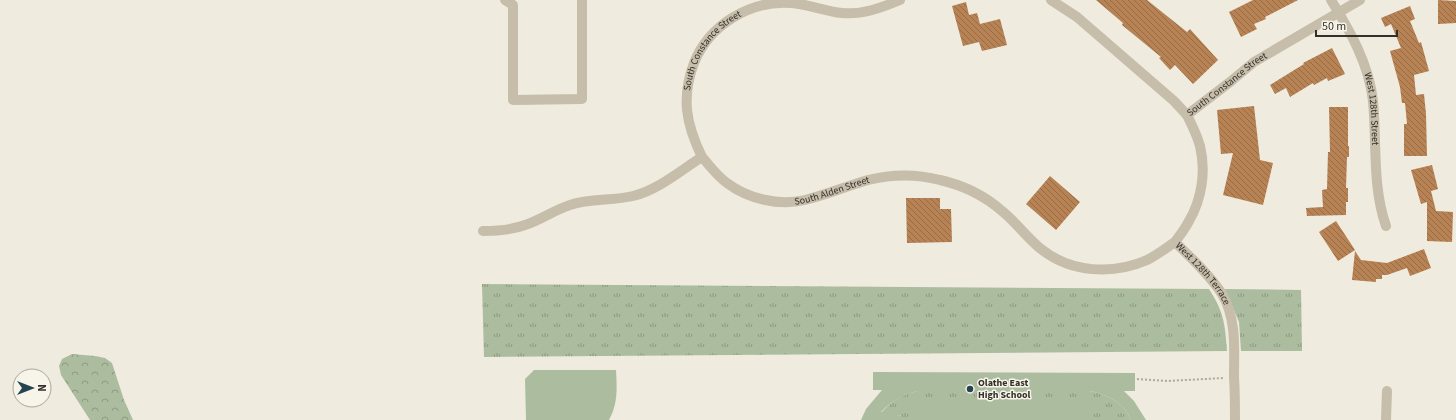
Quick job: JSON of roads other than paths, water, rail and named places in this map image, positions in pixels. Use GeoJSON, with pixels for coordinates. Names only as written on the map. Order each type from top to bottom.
{"type":"FeatureCollection","features":[{"type":"Feature","properties":{"kind":"street"},"geometry":{"type":"LineString","coordinates":[[505,0],[513,5],[513,100],[582,99],[582,0]]}},
{"type":"Feature","properties":{"kind":"street","name":"South Constance Street"},"geometry":{"type":"LineString","coordinates":[[702,157],[694,141],[689,123],[686,99],[687,87],[696,59],[718,29],[736,15],[759,6],[769,4],[823,4],[841,12],[859,12],[878,9],[900,0]]}},
{"type":"Feature","properties":{"kind":"street","name":"South Constance Street"},"geometry":{"type":"LineString","coordinates":[[1051,0],[1077,17],[1174,101],[1187,115],[1254,62],[1360,0]]}},
{"type":"Feature","properties":{"kind":"street","name":"West 128th Street"},"geometry":{"type":"LineString","coordinates":[[1331,0],[1352,35],[1364,63],[1373,100],[1376,167],[1382,214],[1386,226]]}},
{"type":"Feature","properties":{"kind":"street","name":"West 128th Terrace"},"geometry":{"type":"LineString","coordinates":[[1187,115],[1200,146],[1202,158],[1202,183],[1196,208],[1189,222],[1175,242],[1210,279],[1221,294],[1228,308],[1232,324],[1234,351],[1235,420]]}},
{"type":"Feature","properties":{"kind":"street"},"geometry":{"type":"LineString","coordinates":[[483,231],[502,230],[526,225],[567,205],[579,202],[634,195],[648,191],[702,157]]}},
{"type":"Feature","properties":{"kind":"street","name":"South Alden Street"},"geometry":{"type":"LineString","coordinates":[[702,157],[727,183],[743,193],[772,201],[788,202],[803,200],[869,180],[889,176],[923,176],[957,184],[972,191],[1002,210],[1041,249],[1072,266],[1088,269],[1118,269],[1130,266],[1147,260],[1175,242]]}},
{"type":"Feature","properties":{"kind":"street"},"geometry":{"type":"LineString","coordinates":[[1386,420],[1387,391]]}},
{"type":"Feature","properties":{"kind":"place","name":"Olathe East High School"},"geometry":{"type":"Point","coordinates":[970,389]}}]}
